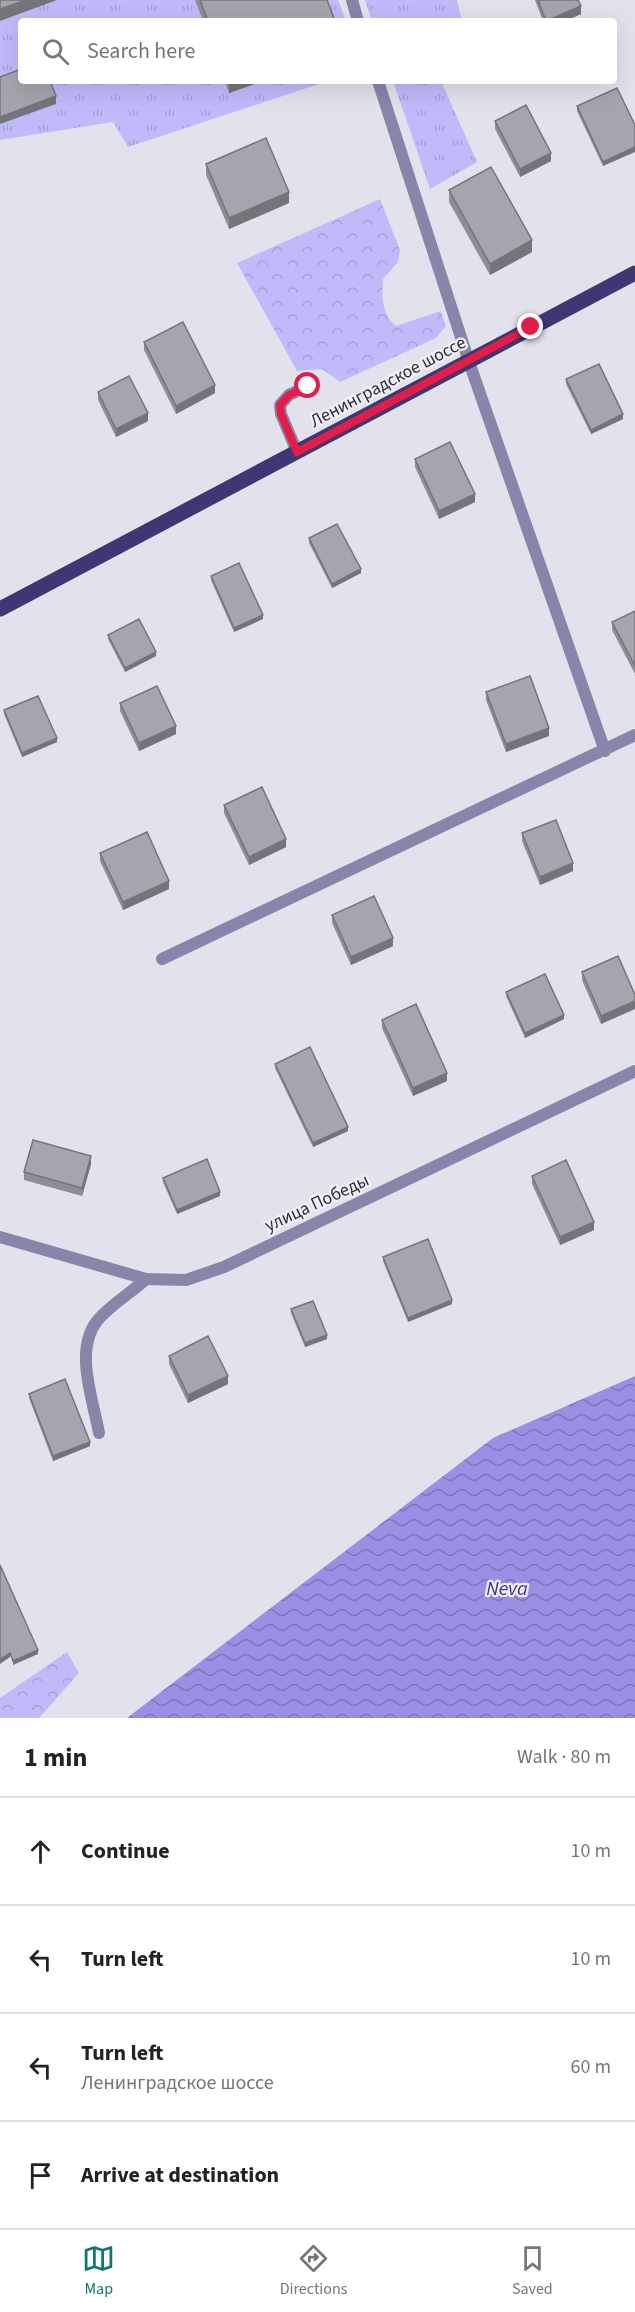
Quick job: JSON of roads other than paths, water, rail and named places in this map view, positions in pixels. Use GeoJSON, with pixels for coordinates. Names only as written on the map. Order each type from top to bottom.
{"type":"FeatureCollection","features":[{"type":"Feature","properties":{"kind":"main road","name":"Ленинградское шоссе"},"geometry":{"type":"LineString","coordinates":[[0,609],[635,273]]}},
{"type":"Feature","properties":{"kind":"street"},"geometry":{"type":"LineString","coordinates":[[352,0],[357,18]]}},
{"type":"Feature","properties":{"kind":"street"},"geometry":{"type":"LineString","coordinates":[[379,84],[469,362],[605,751]]}},
{"type":"Feature","properties":{"kind":"street"},"geometry":{"type":"LineString","coordinates":[[297,452],[281,414],[280,405],[289,395],[308,386]]}},
{"type":"Feature","properties":{"kind":"street"},"geometry":{"type":"LineString","coordinates":[[162,959],[635,735]]}},
{"type":"Feature","properties":{"kind":"street","name":"улица Победы"},"geometry":{"type":"LineString","coordinates":[[0,1237],[146,1280],[186,1280],[224,1267],[635,1071]]}},
{"type":"Feature","properties":{"kind":"street"},"geometry":{"type":"LineString","coordinates":[[99,1433],[85,1352],[88,1334],[98,1320],[146,1280]]}},
{"type":"Feature","properties":{"kind":"water","name":"Neva"},"geometry":{"type":"Polygon","coordinates":[[[635,1376],[635,1718],[127,1718],[493,1438],[635,1376]]]}}]}
